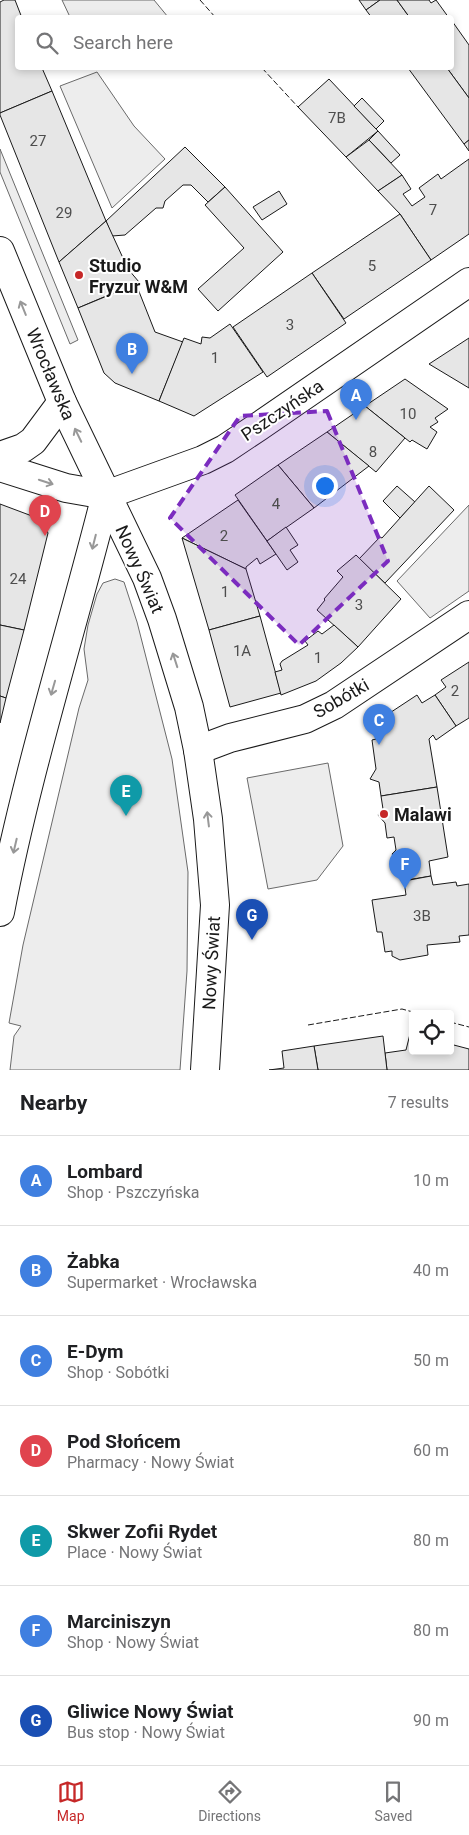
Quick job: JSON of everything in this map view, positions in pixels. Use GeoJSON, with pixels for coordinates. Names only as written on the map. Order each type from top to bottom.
{"type":"FeatureCollection","features":[{"type":"Feature","properties":{"kind":"main road","name":"Wrocławska"},"geometry":{"type":"LineString","coordinates":[[0,251],[62,402],[106,495]]}},
{"type":"Feature","properties":{"kind":"main road","name":"Pszczyńska"},"geometry":{"type":"LineString","coordinates":[[106,495],[182,468],[224,449],[469,282]]}},
{"type":"Feature","properties":{"kind":"main road"},"geometry":{"type":"LineString","coordinates":[[0,456],[23,448],[34,441],[62,402]]}},
{"type":"Feature","properties":{"kind":"main road"},"geometry":{"type":"LineString","coordinates":[[0,467],[66,488],[106,495]]}},
{"type":"Feature","properties":{"kind":"main road","name":"Nowy Świat"},"geometry":{"type":"LineString","coordinates":[[106,495],[136,553],[162,619],[189,707],[198,750],[208,819],[215,905],[205,1070]]}},
{"type":"Feature","properties":{"kind":"main road","name":"Nowy Świat"},"geometry":{"type":"LineString","coordinates":[[0,912],[46,714],[79,601],[106,495]]}},
{"type":"Feature","properties":{"kind":"main road","name":"Sobótki"},"geometry":{"type":"LineString","coordinates":[[198,750],[230,738],[305,719],[334,705],[469,615]]}},
{"type":"Feature","properties":{"kind":"highlighted area"},"geometry":{"type":"Polygon","coordinates":[[[327,411],[388,561],[299,645],[170,518],[240,416],[327,411]]]}},
{"type":"Feature","properties":{"kind":"shaded area"},"geometry":{"type":"Polygon","coordinates":[[[62,0],[154,0],[166,15],[69,15],[62,0]]]}},
{"type":"Feature","properties":{"kind":"shaded area"},"geometry":{"type":"Polygon","coordinates":[[[97,72],[134,126],[165,159],[112,208],[60,86],[97,72]]]}},
{"type":"Feature","properties":{"kind":"shaded area"},"geometry":{"type":"Polygon","coordinates":[[[0,149],[78,340],[70,344],[0,172],[0,149]]]}},
{"type":"Feature","properties":{"kind":"shaded area"},"geometry":{"type":"Polygon","coordinates":[[[469,505],[469,591],[430,618],[397,581],[469,505]]]}},
{"type":"Feature","properties":{"kind":"shaded area"},"geometry":{"type":"Polygon","coordinates":[[[115,579],[124,582],[137,622],[172,759],[188,872],[187,971],[180,1070],[10,1070],[14,1036],[21,1026],[9,1023],[23,945],[79,708],[88,680],[84,649],[88,625],[97,594],[103,583],[115,579]]]}},
{"type":"Feature","properties":{"kind":"shaded area"},"geometry":{"type":"Polygon","coordinates":[[[328,763],[343,846],[317,880],[268,889],[247,778],[328,763]]]}},
{"type":"Feature","properties":{"kind":"building"},"geometry":{"type":"Polygon","coordinates":[[[15,0],[21,15],[15,15],[15,70],[43,70],[52,91],[0,113],[0,2],[15,0]]]}},
{"type":"Feature","properties":{"kind":"building"},"geometry":{"type":"Polygon","coordinates":[[[359,0],[380,0],[366,10],[359,0]]]}},
{"type":"Feature","properties":{"kind":"building"},"geometry":{"type":"Polygon","coordinates":[[[380,0],[397,0],[408,15],[370,15],[366,10],[380,0]]]}},
{"type":"Feature","properties":{"kind":"building"},"geometry":{"type":"Polygon","coordinates":[[[397,0],[429,0],[431,3],[436,0],[447,15],[408,15],[397,0]]]}},
{"type":"Feature","properties":{"kind":"building"},"geometry":{"type":"Polygon","coordinates":[[[454,24],[469,45],[469,98],[448,70],[454,70],[454,24]]]}},
{"type":"Feature","properties":{"kind":"building"},"geometry":{"type":"Polygon","coordinates":[[[409,70],[448,70],[469,98],[469,140],[464,144],[409,70]]]}},
{"type":"Feature","properties":{"kind":"building"},"geometry":{"type":"Polygon","coordinates":[[[329,79],[378,131],[346,157],[298,107],[329,79]]]}},
{"type":"Feature","properties":{"kind":"building"},"geometry":{"type":"Polygon","coordinates":[[[52,91],[106,221],[59,262],[0,115],[0,113],[52,91]]]}},
{"type":"Feature","properties":{"kind":"building"},"geometry":{"type":"Polygon","coordinates":[[[362,98],[384,121],[376,129],[354,106],[362,98]]]}},
{"type":"Feature","properties":{"kind":"building"},"geometry":{"type":"Polygon","coordinates":[[[378,131],[400,155],[391,163],[369,140],[378,131]]]}},
{"type":"Feature","properties":{"kind":"building"},"geometry":{"type":"Polygon","coordinates":[[[369,140],[402,175],[378,191],[346,157],[369,140]]]}},
{"type":"Feature","properties":{"kind":"building"},"geometry":{"type":"Polygon","coordinates":[[[469,140],[469,151],[464,144],[469,140]]]}},
{"type":"Feature","properties":{"kind":"building"},"geometry":{"type":"Polygon","coordinates":[[[185,147],[225,187],[208,202],[191,185],[183,185],[165,201],[163,208],[156,208],[125,235],[112,236],[106,221],[185,147]]]}},
{"type":"Feature","properties":{"kind":"building"},"geometry":{"type":"Polygon","coordinates":[[[469,159],[469,234],[431,260],[400,214],[378,191],[402,175],[411,189],[403,194],[412,206],[425,197],[419,188],[438,174],[441,179],[469,159]]]}},
{"type":"Feature","properties":{"kind":"building"},"geometry":{"type":"Polygon","coordinates":[[[225,187],[283,252],[218,311],[198,289],[244,248],[205,205],[225,187]]]}},
{"type":"Feature","properties":{"kind":"building"},"geometry":{"type":"Polygon","coordinates":[[[279,191],[287,204],[262,220],[253,207],[279,191]]]}},
{"type":"Feature","properties":{"kind":"building"},"geometry":{"type":"Polygon","coordinates":[[[400,214],[431,260],[344,319],[312,273],[400,214]]]}},
{"type":"Feature","properties":{"kind":"building"},"geometry":{"type":"Polygon","coordinates":[[[106,221],[128,269],[139,282],[78,308],[59,262],[106,221]]]}},
{"type":"Feature","properties":{"kind":"building"},"geometry":{"type":"Polygon","coordinates":[[[312,273],[346,323],[267,377],[233,327],[312,273]]]}},
{"type":"Feature","properties":{"kind":"building"},"geometry":{"type":"Polygon","coordinates":[[[136,284],[155,332],[183,342],[159,401],[115,383],[104,373],[78,308],[136,284]]]}},
{"type":"Feature","properties":{"kind":"building"},"geometry":{"type":"Polygon","coordinates":[[[230,324],[263,372],[194,416],[159,401],[184,338],[201,344],[202,337],[210,338],[230,324]]]}},
{"type":"Feature","properties":{"kind":"building"},"geometry":{"type":"Polygon","coordinates":[[[469,338],[469,388],[429,364],[469,338]]]}},
{"type":"Feature","properties":{"kind":"building"},"geometry":{"type":"Polygon","coordinates":[[[405,379],[448,409],[435,418],[438,422],[430,427],[437,432],[427,449],[412,440],[410,442],[365,406],[405,379]]]}},
{"type":"Feature","properties":{"kind":"building"},"geometry":{"type":"Polygon","coordinates":[[[365,406],[405,438],[376,472],[327,432],[365,406]]]}},
{"type":"Feature","properties":{"kind":"building"},"geometry":{"type":"Polygon","coordinates":[[[327,432],[369,466],[314,508],[278,465],[327,432]]]}},
{"type":"Feature","properties":{"kind":"building"},"geometry":{"type":"Polygon","coordinates":[[[278,465],[314,508],[267,541],[235,495],[278,465]]]}},
{"type":"Feature","properties":{"kind":"building"},"geometry":{"type":"Polygon","coordinates":[[[397,486],[415,502],[400,518],[383,501],[397,486]]]}},
{"type":"Feature","properties":{"kind":"building"},"geometry":{"type":"Polygon","coordinates":[[[429,486],[454,510],[385,583],[359,559],[380,537],[382,538],[429,486]]]}},
{"type":"Feature","properties":{"kind":"building"},"geometry":{"type":"Polygon","coordinates":[[[238,500],[276,554],[260,564],[257,558],[246,569],[182,538],[238,500]]]}},
{"type":"Feature","properties":{"kind":"building"},"geometry":{"type":"Polygon","coordinates":[[[0,504],[40,519],[48,533],[24,630],[0,625],[0,504]]]}},
{"type":"Feature","properties":{"kind":"building"},"geometry":{"type":"Polygon","coordinates":[[[286,527],[298,545],[290,550],[298,562],[287,570],[267,541],[286,527]]]}},
{"type":"Feature","properties":{"kind":"building"},"geometry":{"type":"Polygon","coordinates":[[[182,538],[246,569],[260,616],[209,630],[182,538]]]}},
{"type":"Feature","properties":{"kind":"building"},"geometry":{"type":"Polygon","coordinates":[[[356,555],[401,599],[358,647],[317,610],[343,577],[337,571],[356,555]]]}},
{"type":"Feature","properties":{"kind":"building"},"geometry":{"type":"Polygon","coordinates":[[[260,616],[281,693],[230,707],[209,630],[260,616]]]}},
{"type":"Feature","properties":{"kind":"building"},"geometry":{"type":"Polygon","coordinates":[[[0,625],[24,630],[6,698],[0,696],[0,625]]]}},
{"type":"Feature","properties":{"kind":"building"},"geometry":{"type":"Polygon","coordinates":[[[334,625],[358,647],[341,663],[316,681],[281,695],[275,672],[282,670],[280,664],[282,661],[308,645],[305,641],[318,631],[322,634],[334,625]]]}},
{"type":"Feature","properties":{"kind":"building"},"geometry":{"type":"Polygon","coordinates":[[[469,662],[469,718],[456,726],[435,695],[446,687],[441,680],[469,662]]]}},
{"type":"Feature","properties":{"kind":"building"},"geometry":{"type":"Polygon","coordinates":[[[417,695],[422,703],[435,695],[456,726],[436,740],[433,735],[429,739],[437,787],[381,796],[379,782],[370,779],[376,769],[372,740],[376,739],[373,724],[417,695]]]}},
{"type":"Feature","properties":{"kind":"building"},"geometry":{"type":"Polygon","coordinates":[[[0,696],[6,698],[0,723],[0,696]]]}},
{"type":"Feature","properties":{"kind":"building"},"geometry":{"type":"Polygon","coordinates":[[[437,787],[448,857],[429,861],[431,876],[401,881],[398,862],[392,854],[396,850],[394,837],[387,838],[385,823],[378,815],[383,809],[381,796],[437,787]]]}},
{"type":"Feature","properties":{"kind":"building"},"geometry":{"type":"Polygon","coordinates":[[[431,876],[433,885],[456,882],[457,886],[469,884],[469,935],[459,936],[460,942],[427,945],[428,955],[400,960],[392,956],[392,951],[385,952],[382,932],[377,932],[372,900],[406,895],[404,881],[431,876]]]}},
{"type":"Feature","properties":{"kind":"building"},"geometry":{"type":"Polygon","coordinates":[[[383,1036],[387,1070],[318,1070],[314,1046],[383,1036]]]}},
{"type":"Feature","properties":{"kind":"building"},"geometry":{"type":"Polygon","coordinates":[[[409,1038],[409,1055],[454,1055],[454,1045],[469,1049],[469,1070],[387,1070],[385,1053],[406,1050],[409,1038]]]}},
{"type":"Feature","properties":{"kind":"building"},"geometry":{"type":"Polygon","coordinates":[[[314,1046],[318,1070],[269,1070],[284,1068],[282,1051],[314,1046]]]}},
{"type":"Feature","properties":{"kind":"fence"},"geometry":{"type":"LineString","coordinates":[[200,0],[213,15]]}},
{"type":"Feature","properties":{"kind":"fence"},"geometry":{"type":"LineString","coordinates":[[264,70],[298,107]]}},
{"type":"Feature","properties":{"kind":"fence"},"geometry":{"type":"LineString","coordinates":[[308,1025],[402,1009],[409,1011]]}},
{"type":"Feature","properties":{"kind":"fence"},"geometry":{"type":"LineString","coordinates":[[454,1023],[469,1027]]}},
{"type":"Feature","properties":{"kind":"place","name":"Studio Fryzur W&M"},"geometry":{"type":"Point","coordinates":[79,275]}},
{"type":"Feature","properties":{"kind":"place","name":"Żabka"},"geometry":{"type":"Point","coordinates":[132,374]}},
{"type":"Feature","properties":{"kind":"place","name":"Lombard"},"geometry":{"type":"Point","coordinates":[356,420]}},
{"type":"Feature","properties":{"kind":"place","name":"Pod Słońcem"},"geometry":{"type":"Point","coordinates":[45,536]}},
{"type":"Feature","properties":{"kind":"place","name":"E-Dym"},"geometry":{"type":"Point","coordinates":[379,745]}},
{"type":"Feature","properties":{"kind":"place","name":"Malawi"},"geometry":{"type":"Point","coordinates":[384,814]}},
{"type":"Feature","properties":{"kind":"place","name":"Skwer Zofii Rydet"},"geometry":{"type":"Point","coordinates":[126,816]}},
{"type":"Feature","properties":{"kind":"place","name":"Marciniszyn"},"geometry":{"type":"Point","coordinates":[405,889]}},
{"type":"Feature","properties":{"kind":"place","name":"Gliwice Nowy Świat"},"geometry":{"type":"Point","coordinates":[252,940]}}]}
